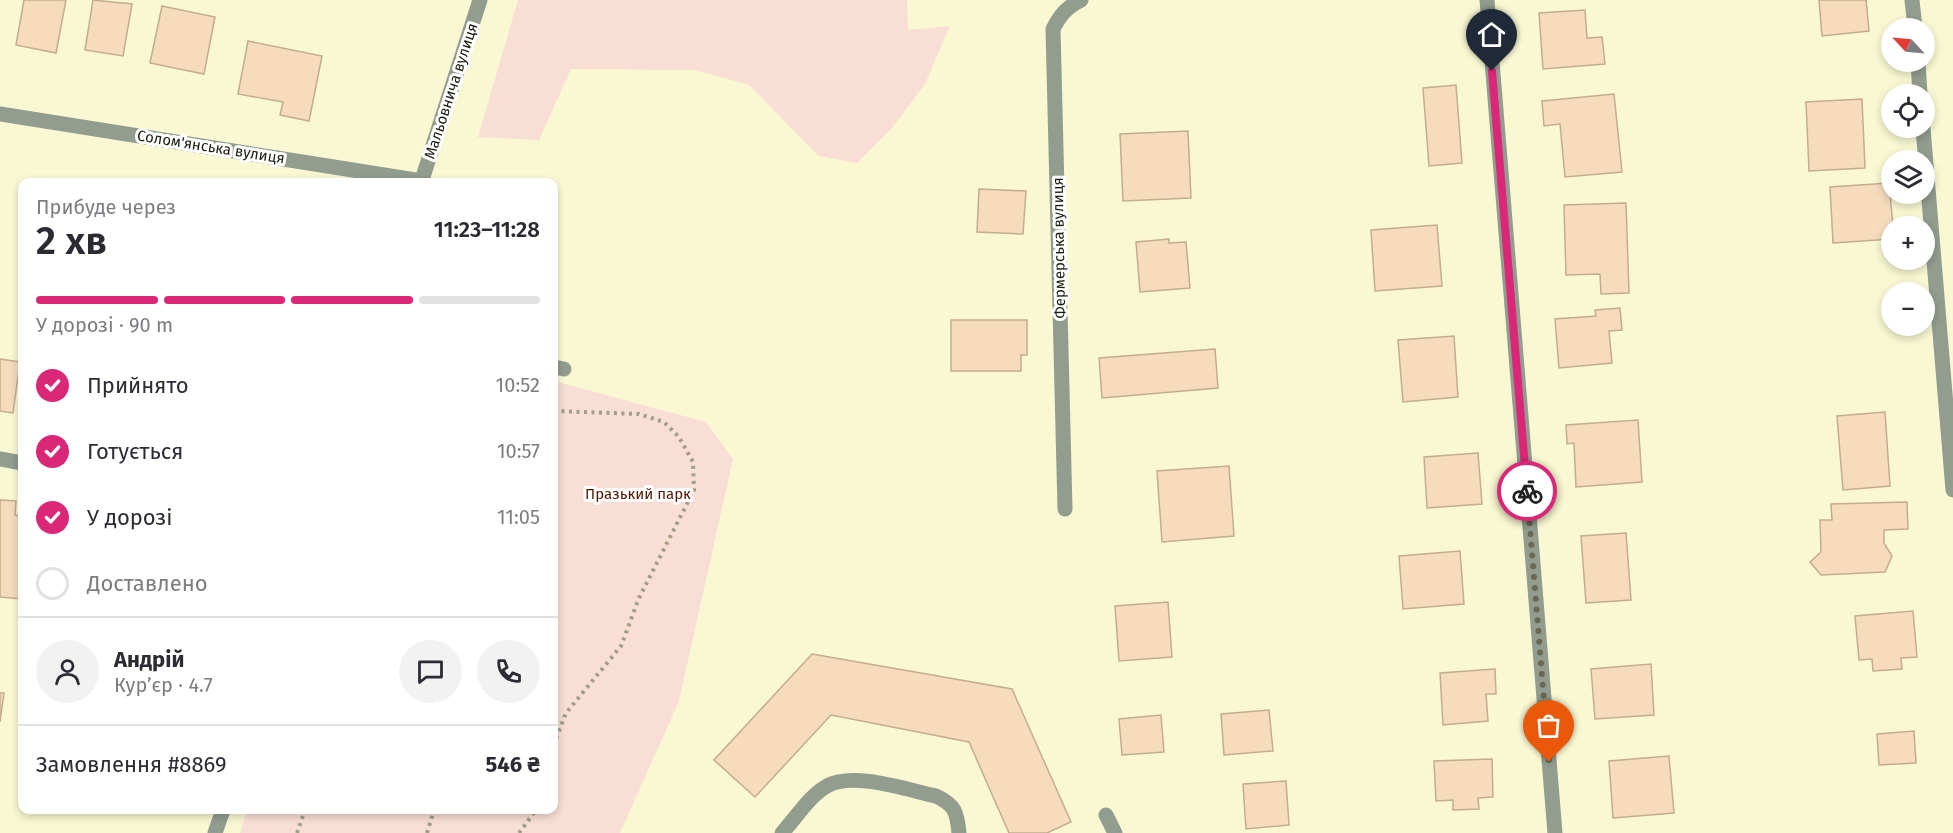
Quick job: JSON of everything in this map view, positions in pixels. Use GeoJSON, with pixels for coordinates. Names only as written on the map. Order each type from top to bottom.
{"type":"FeatureCollection","features":[{"type":"Feature","properties":{"kind":"street","name":"Мальовнича вулиця"},"geometry":{"type":"LineString","coordinates":[[422,178],[480,0]]}},
{"type":"Feature","properties":{"kind":"street","name":"Фермерська вулиця"},"geometry":{"type":"LineString","coordinates":[[1065,509],[1053,29],[1069,6],[1081,0]]}},
{"type":"Feature","properties":{"kind":"street"},"geometry":{"type":"LineString","coordinates":[[1487,0],[1555,833]]}},
{"type":"Feature","properties":{"kind":"street"},"geometry":{"type":"LineString","coordinates":[[1912,0],[1914,18]]}},
{"type":"Feature","properties":{"kind":"street","name":"Солом'янська вулиця"},"geometry":{"type":"LineString","coordinates":[[0,114],[396,178]]}},
{"type":"Feature","properties":{"kind":"street"},"geometry":{"type":"LineString","coordinates":[[1924,138],[1953,490]]}},
{"type":"Feature","properties":{"kind":"street"},"geometry":{"type":"LineString","coordinates":[[0,459],[18,462]]}},
{"type":"Feature","properties":{"kind":"street"},"geometry":{"type":"LineString","coordinates":[[782,833],[826,786],[840,780],[854,779],[936,796],[945,800],[953,806],[958,819],[959,833]]}},
{"type":"Feature","properties":{"kind":"street"},"geometry":{"type":"LineString","coordinates":[[215,833],[222,814]]}},
{"type":"Feature","properties":{"kind":"street"},"geometry":{"type":"LineString","coordinates":[[1106,814],[1114,833]]}},
{"type":"Feature","properties":{"kind":"path"},"geometry":{"type":"LineString","coordinates":[[558,411],[639,414],[664,422],[679,437],[693,462],[694,490],[639,598],[621,646],[566,713],[558,734]]}},
{"type":"Feature","properties":{"kind":"path"},"geometry":{"type":"LineString","coordinates":[[297,833],[304,814]]}},
{"type":"Feature","properties":{"kind":"path"},"geometry":{"type":"LineString","coordinates":[[427,833],[433,814]]}},
{"type":"Feature","properties":{"kind":"path"},"geometry":{"type":"LineString","coordinates":[[519,833],[533,814]]}},
{"type":"Feature","properties":{"kind":"green space"},"geometry":{"type":"Polygon","coordinates":[[[518,0],[907,0],[908,30],[950,26],[925,84],[892,128],[857,163],[819,156],[749,85],[695,70],[571,69],[539,140],[478,137],[518,0]]]}},
{"type":"Feature","properties":{"kind":"green space","name":"Празький парк"},"geometry":{"type":"Polygon","coordinates":[[[558,382],[706,422],[733,459],[679,701],[620,833],[240,833],[246,814],[558,814],[558,382]]]}},
{"type":"Feature","properties":{"kind":"building"},"geometry":{"type":"Polygon","coordinates":[[[24,0],[66,0],[56,53],[16,45],[24,0]]]}},
{"type":"Feature","properties":{"kind":"building"},"geometry":{"type":"Polygon","coordinates":[[[93,0],[132,4],[123,56],[85,50],[93,0]]]}},
{"type":"Feature","properties":{"kind":"building"},"geometry":{"type":"Polygon","coordinates":[[[1819,0],[1866,0],[1869,31],[1822,36],[1819,0]]]}},
{"type":"Feature","properties":{"kind":"building"},"geometry":{"type":"Polygon","coordinates":[[[162,6],[215,17],[204,74],[150,63],[162,6]]]}},
{"type":"Feature","properties":{"kind":"building"},"geometry":{"type":"Polygon","coordinates":[[[1585,10],[1587,38],[1602,37],[1605,64],[1543,69],[1539,13],[1585,10]]]}},
{"type":"Feature","properties":{"kind":"building"},"geometry":{"type":"Polygon","coordinates":[[[248,41],[322,56],[309,121],[280,115],[283,102],[238,94],[248,41]]]}},
{"type":"Feature","properties":{"kind":"building"},"geometry":{"type":"Polygon","coordinates":[[[1456,85],[1462,163],[1429,166],[1423,88],[1456,85]]]}},
{"type":"Feature","properties":{"kind":"building"},"geometry":{"type":"Polygon","coordinates":[[[1614,94],[1622,172],[1565,177],[1560,124],[1544,126],[1542,101],[1614,94]]]}},
{"type":"Feature","properties":{"kind":"building"},"geometry":{"type":"Polygon","coordinates":[[[1862,99],[1865,168],[1809,171],[1806,102],[1862,99]]]}},
{"type":"Feature","properties":{"kind":"building"},"geometry":{"type":"Polygon","coordinates":[[[1188,131],[1191,198],[1123,201],[1120,134],[1188,131]]]}},
{"type":"Feature","properties":{"kind":"building"},"geometry":{"type":"Polygon","coordinates":[[[1881,184],[1881,204],[1891,204],[1892,216],[1881,216],[1881,240],[1833,243],[1830,187],[1881,184]]]}},
{"type":"Feature","properties":{"kind":"building"},"geometry":{"type":"Polygon","coordinates":[[[979,189],[1026,191],[1023,234],[977,232],[979,189]]]}},
{"type":"Feature","properties":{"kind":"building"},"geometry":{"type":"Polygon","coordinates":[[[1626,203],[1629,293],[1601,294],[1600,274],[1566,275],[1564,205],[1626,203]]]}},
{"type":"Feature","properties":{"kind":"building"},"geometry":{"type":"Polygon","coordinates":[[[1437,225],[1442,286],[1375,291],[1371,230],[1437,225]]]}},
{"type":"Feature","properties":{"kind":"building"},"geometry":{"type":"Polygon","coordinates":[[[1169,239],[1169,243],[1186,242],[1190,288],[1140,292],[1136,242],[1169,239]]]}},
{"type":"Feature","properties":{"kind":"building"},"geometry":{"type":"Polygon","coordinates":[[[1620,308],[1622,330],[1609,331],[1612,363],[1559,368],[1555,319],[1596,316],[1595,310],[1620,308]]]}},
{"type":"Feature","properties":{"kind":"building"},"geometry":{"type":"Polygon","coordinates":[[[951,320],[1027,320],[1027,355],[1021,355],[1021,371],[951,371],[951,320]]]}},
{"type":"Feature","properties":{"kind":"building"},"geometry":{"type":"Polygon","coordinates":[[[1454,336],[1458,397],[1403,402],[1398,340],[1454,336]]]}},
{"type":"Feature","properties":{"kind":"building"},"geometry":{"type":"Polygon","coordinates":[[[1215,349],[1218,388],[1102,398],[1099,358],[1215,349]]]}},
{"type":"Feature","properties":{"kind":"building"},"geometry":{"type":"Polygon","coordinates":[[[0,359],[18,362],[13,413],[0,411],[0,359]]]}},
{"type":"Feature","properties":{"kind":"building"},"geometry":{"type":"Polygon","coordinates":[[[1885,412],[1890,486],[1843,490],[1837,416],[1885,412]]]}},
{"type":"Feature","properties":{"kind":"building"},"geometry":{"type":"Polygon","coordinates":[[[1638,420],[1642,482],[1576,487],[1574,443],[1567,444],[1566,425],[1638,420]]]}},
{"type":"Feature","properties":{"kind":"building"},"geometry":{"type":"Polygon","coordinates":[[[1478,453],[1482,504],[1427,508],[1424,457],[1478,453]]]}},
{"type":"Feature","properties":{"kind":"building"},"geometry":{"type":"Polygon","coordinates":[[[1229,466],[1234,536],[1162,542],[1157,471],[1229,466]]]}},
{"type":"Feature","properties":{"kind":"building"},"geometry":{"type":"Polygon","coordinates":[[[0,500],[16,501],[18,599],[0,597],[0,500]]]}},
{"type":"Feature","properties":{"kind":"building"},"geometry":{"type":"Polygon","coordinates":[[[1907,502],[1908,529],[1884,530],[1884,543],[1892,556],[1885,572],[1821,575],[1810,562],[1821,552],[1820,520],[1832,520],[1831,504],[1907,502]]]}},
{"type":"Feature","properties":{"kind":"building"},"geometry":{"type":"Polygon","coordinates":[[[1626,533],[1631,600],[1586,603],[1581,536],[1626,533]]]}},
{"type":"Feature","properties":{"kind":"building"},"geometry":{"type":"Polygon","coordinates":[[[1460,551],[1464,604],[1403,609],[1399,556],[1460,551]]]}},
{"type":"Feature","properties":{"kind":"building"},"geometry":{"type":"Polygon","coordinates":[[[1168,602],[1172,657],[1119,661],[1115,606],[1168,602]]]}},
{"type":"Feature","properties":{"kind":"building"},"geometry":{"type":"Polygon","coordinates":[[[1913,611],[1917,657],[1901,658],[1902,669],[1873,671],[1872,659],[1859,660],[1855,616],[1913,611]]]}},
{"type":"Feature","properties":{"kind":"building"},"geometry":{"type":"Polygon","coordinates":[[[812,654],[1012,689],[1071,822],[1047,833],[1009,833],[969,742],[831,715],[755,797],[714,760],[812,654]]]}},
{"type":"Feature","properties":{"kind":"building"},"geometry":{"type":"Polygon","coordinates":[[[1651,664],[1654,715],[1595,719],[1591,669],[1651,664]]]}},
{"type":"Feature","properties":{"kind":"building"},"geometry":{"type":"Polygon","coordinates":[[[1495,669],[1496,694],[1486,694],[1488,721],[1443,725],[1440,673],[1495,669]]]}},
{"type":"Feature","properties":{"kind":"building"},"geometry":{"type":"Polygon","coordinates":[[[0,693],[4,693],[0,722],[0,693]]]}},
{"type":"Feature","properties":{"kind":"building"},"geometry":{"type":"Polygon","coordinates":[[[1269,710],[1273,751],[1224,755],[1221,714],[1269,710]]]}},
{"type":"Feature","properties":{"kind":"building"},"geometry":{"type":"Polygon","coordinates":[[[1161,715],[1164,752],[1122,755],[1119,719],[1161,715]]]}},
{"type":"Feature","properties":{"kind":"building"},"geometry":{"type":"Polygon","coordinates":[[[1914,731],[1916,763],[1879,765],[1877,734],[1914,731]]]}},
{"type":"Feature","properties":{"kind":"building"},"geometry":{"type":"Polygon","coordinates":[[[1669,756],[1674,813],[1613,818],[1609,761],[1669,756]]]}},
{"type":"Feature","properties":{"kind":"building"},"geometry":{"type":"Polygon","coordinates":[[[1492,759],[1493,797],[1478,798],[1479,809],[1453,810],[1453,800],[1436,801],[1434,761],[1492,759]]]}},
{"type":"Feature","properties":{"kind":"building"},"geometry":{"type":"Polygon","coordinates":[[[1286,781],[1289,825],[1246,829],[1243,784],[1286,781]]]}},
{"type":"Feature","properties":{"kind":"way so far"},"geometry":{"type":"LineString","coordinates":[[1527,491],[1549,762]]}},
{"type":"Feature","properties":{"kind":"route"},"geometry":{"type":"LineString","coordinates":[[1492,71],[1527,491]]}}]}
